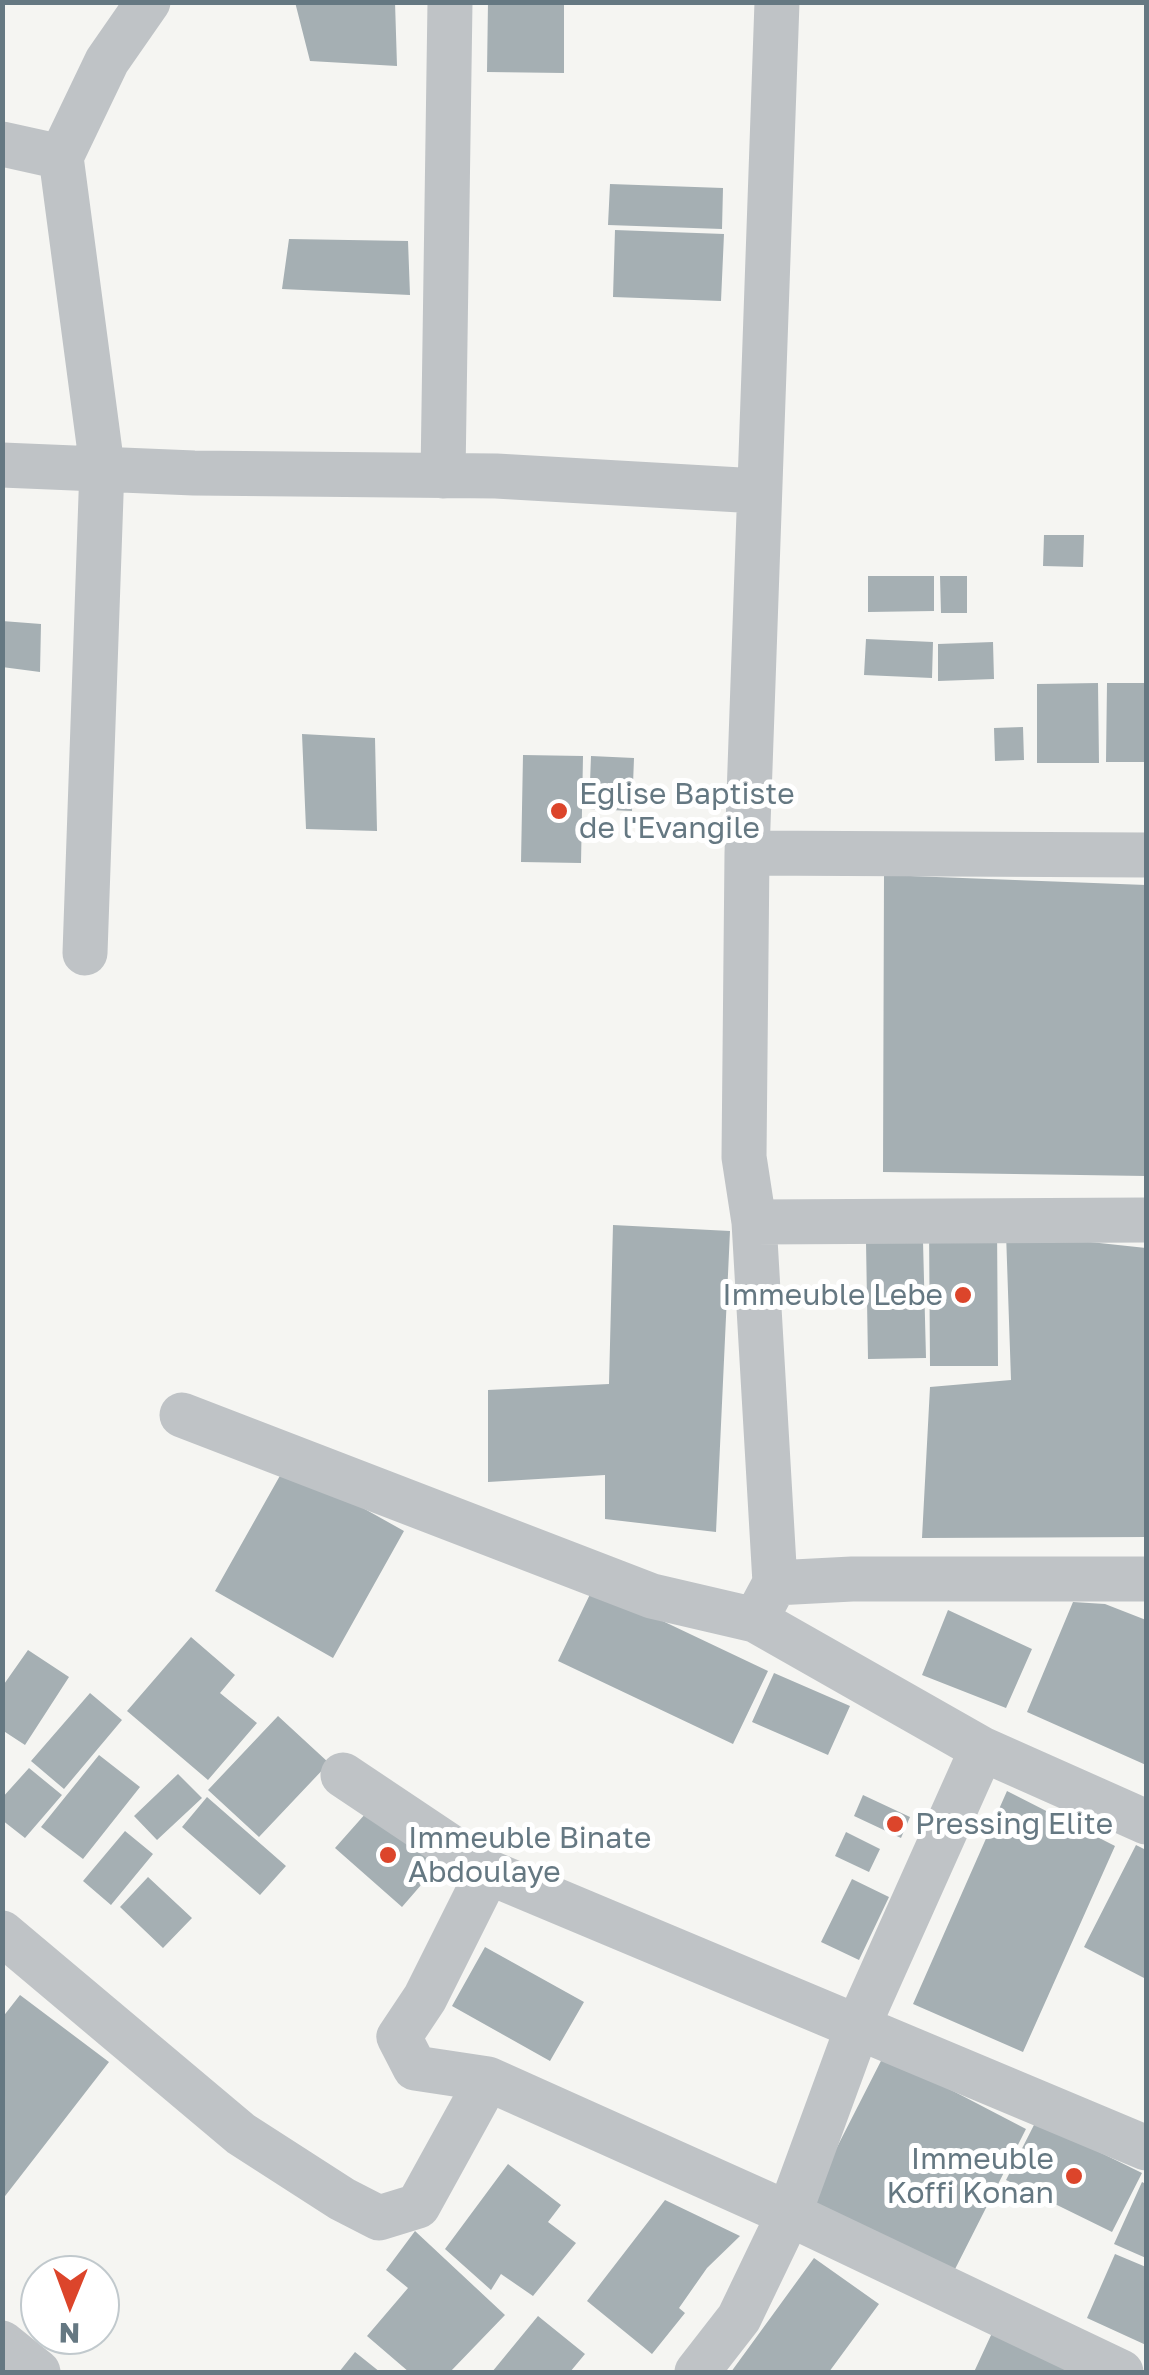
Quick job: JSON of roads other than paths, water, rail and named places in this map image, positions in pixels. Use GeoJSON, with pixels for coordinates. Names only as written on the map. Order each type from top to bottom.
{"type":"FeatureCollection","features":[{"type":"Feature","properties":{"kind":"street"},"geometry":{"type":"LineString","coordinates":[[85,952],[102,467],[61,156],[107,61],[148,2]]}},
{"type":"Feature","properties":{"kind":"street"},"geometry":{"type":"LineString","coordinates":[[443,476],[450,2]]}},
{"type":"Feature","properties":{"kind":"street"},"geometry":{"type":"LineString","coordinates":[[765,1602],[754,1222],[744,1156],[758,491],[777,2]]}},
{"type":"Feature","properties":{"kind":"street"},"geometry":{"type":"LineString","coordinates":[[2,144],[61,156]]}},
{"type":"Feature","properties":{"kind":"street"},"geometry":{"type":"LineString","coordinates":[[2,465],[194,473],[443,476],[758,491]]}},
{"type":"Feature","properties":{"kind":"street"},"geometry":{"type":"LineString","coordinates":[[748,854],[1146,855]]}},
{"type":"Feature","properties":{"kind":"street"},"geometry":{"type":"LineString","coordinates":[[754,1222],[1146,1220]]}},
{"type":"Feature","properties":{"kind":"street"},"geometry":{"type":"LineString","coordinates":[[182,1415],[652,1596],[765,1602],[852,1579],[1146,1579]]}},
{"type":"Feature","properties":{"kind":"street"},"geometry":{"type":"LineString","coordinates":[[765,1602],[982,1749],[1146,1822]]}},
{"type":"Feature","properties":{"kind":"street"},"geometry":{"type":"LineString","coordinates":[[698,2372],[739,2318],[789,2214],[858,2026],[982,1749]]}},
{"type":"Feature","properties":{"kind":"street"},"geometry":{"type":"LineString","coordinates":[[343,1775],[488,1872],[1146,2148]]}},
{"type":"Feature","properties":{"kind":"street"},"geometry":{"type":"LineString","coordinates":[[488,1872],[424,1998],[399,2037],[415,2068],[488,2079],[789,2214],[1121,2372]]}},
{"type":"Feature","properties":{"kind":"street"},"geometry":{"type":"LineString","coordinates":[[2,1932],[241,2134],[379,2218],[418,2206],[488,2079]]}},
{"type":"Feature","properties":{"kind":"street"},"geometry":{"type":"LineString","coordinates":[[2,2343],[38,2372]]}},
{"type":"Feature","properties":{"kind":"place","name":"Eglise Baptiste de l'Evangile"},"geometry":{"type":"Point","coordinates":[559,811]}},
{"type":"Feature","properties":{"kind":"place","name":"Immeuble Lebe"},"geometry":{"type":"Point","coordinates":[963,1295]}},
{"type":"Feature","properties":{"kind":"place","name":"Pressing Elite"},"geometry":{"type":"Point","coordinates":[895,1824]}},
{"type":"Feature","properties":{"kind":"place","name":"Immeuble Binate Abdoulaye"},"geometry":{"type":"Point","coordinates":[388,1855]}},
{"type":"Feature","properties":{"kind":"place","name":"Immeuble Koffi Konan"},"geometry":{"type":"Point","coordinates":[1074,2176]}}]}
